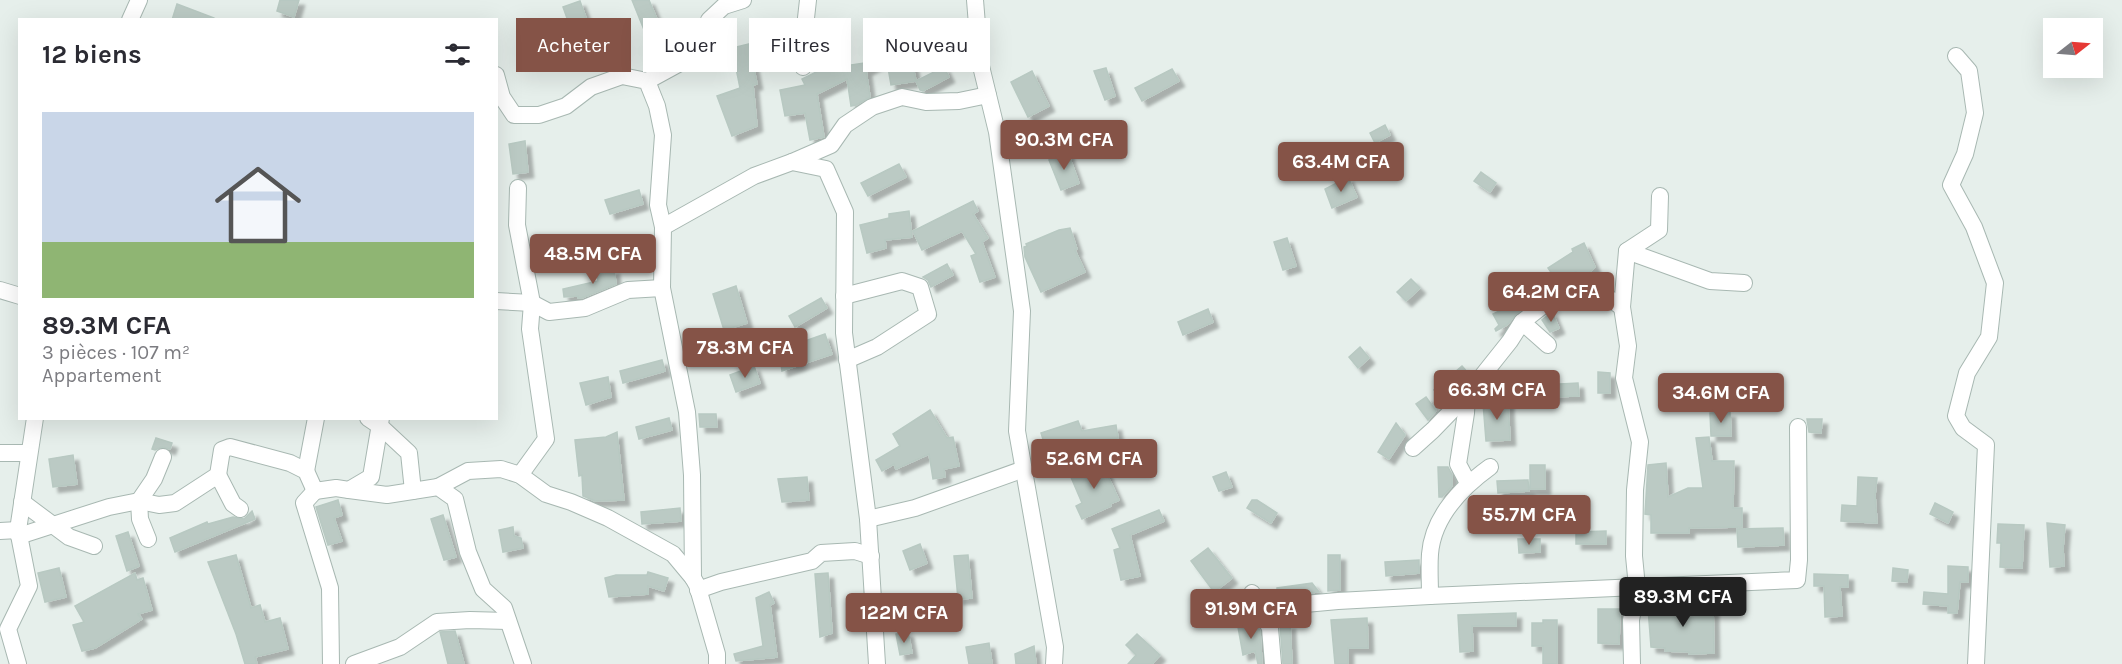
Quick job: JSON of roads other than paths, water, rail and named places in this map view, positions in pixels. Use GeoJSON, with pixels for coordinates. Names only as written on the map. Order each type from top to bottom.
{"type":"FeatureCollection","features":[{"type":"Feature","properties":{"kind":"street"},"geometry":{"type":"LineString","coordinates":[[131,18],[139,0]]}},
{"type":"Feature","properties":{"kind":"street"},"geometry":{"type":"LineString","coordinates":[[498,82],[502,97],[514,115],[539,115],[567,106],[591,87],[622,76],[647,81],[691,57],[707,45],[709,20],[725,3],[743,0]]}},
{"type":"Feature","properties":{"kind":"street"},"geometry":{"type":"LineString","coordinates":[[806,18],[808,0]]}},
{"type":"Feature","properties":{"kind":"street"},"geometry":{"type":"LineString","coordinates":[[975,0],[980,62],[997,132],[1022,311],[1017,431],[1055,647],[1054,664]]}},
{"type":"Feature","properties":{"kind":"street"},"geometry":{"type":"LineString","coordinates":[[1956,56],[1969,71],[1975,113],[1965,154],[1951,185],[1974,227],[1995,283],[1989,337],[1967,373],[1956,416],[1963,428],[1986,445],[1976,664]]}},
{"type":"Feature","properties":{"kind":"street"},"geometry":{"type":"LineString","coordinates":[[647,81],[657,106],[663,135],[658,205],[663,227],[662,288],[687,412],[692,475],[695,584],[717,654],[717,664]]}},
{"type":"Feature","properties":{"kind":"street"},"geometry":{"type":"LineString","coordinates":[[877,664],[868,519],[844,333],[845,212],[826,169],[831,145],[845,125],[872,107],[902,97],[937,102],[959,101],[988,95]]}},
{"type":"Feature","properties":{"kind":"street"},"geometry":{"type":"LineString","coordinates":[[663,227],[754,176],[831,145]]}},
{"type":"Feature","properties":{"kind":"street"},"geometry":{"type":"LineString","coordinates":[[792,162],[826,169]]}},
{"type":"Feature","properties":{"kind":"street"},"geometry":{"type":"LineString","coordinates":[[518,188],[517,225],[532,303],[530,329],[546,439],[520,475]]}},
{"type":"Feature","properties":{"kind":"street"},"geometry":{"type":"LineString","coordinates":[[1627,250],[1659,230],[1660,195]]}},
{"type":"Feature","properties":{"kind":"street"},"geometry":{"type":"LineString","coordinates":[[1627,250],[1710,281],[1744,283]]}},
{"type":"Feature","properties":{"kind":"street"},"geometry":{"type":"LineString","coordinates":[[1627,250],[1622,307],[1628,346],[1624,378],[1640,442],[1635,490],[1634,545],[1637,587],[1631,620],[1632,664]]}},
{"type":"Feature","properties":{"kind":"street"},"geometry":{"type":"LineString","coordinates":[[844,296],[902,281],[920,287],[928,314],[877,347],[847,360]]}},
{"type":"Feature","properties":{"kind":"street"},"geometry":{"type":"LineString","coordinates":[[1413,448],[1467,395],[1510,341],[1522,322],[1563,290],[1587,284],[1622,307]]}},
{"type":"Feature","properties":{"kind":"street"},"geometry":{"type":"LineString","coordinates":[[498,301],[532,303],[549,312],[585,308],[628,290],[662,288]]}},
{"type":"Feature","properties":{"kind":"street"},"geometry":{"type":"LineString","coordinates":[[0,290],[18,295]]}},
{"type":"Feature","properties":{"kind":"street"},"geometry":{"type":"LineString","coordinates":[[1522,322],[1548,345]]}},
{"type":"Feature","properties":{"kind":"street"},"geometry":{"type":"LineString","coordinates":[[1467,395],[1458,464],[1468,483]]}},
{"type":"Feature","properties":{"kind":"street"},"geometry":{"type":"LineString","coordinates":[[18,664],[8,629],[29,586],[18,533],[34,420]]}},
{"type":"Feature","properties":{"kind":"street"},"geometry":{"type":"LineString","coordinates":[[315,491],[306,471],[316,420]]}},
{"type":"Feature","properties":{"kind":"street"},"geometry":{"type":"LineString","coordinates":[[349,490],[371,477],[376,421]]}},
{"type":"Feature","properties":{"kind":"street"},"geometry":{"type":"LineString","coordinates":[[376,421],[409,453],[413,491]]}},
{"type":"Feature","properties":{"kind":"street"},"geometry":{"type":"LineString","coordinates":[[1260,608],[1430,596],[1797,580],[1799,560],[1798,427]]}},
{"type":"Feature","properties":{"kind":"street"},"geometry":{"type":"LineString","coordinates":[[240,509],[233,504],[218,476],[222,450],[230,447],[267,455],[306,471]]}},
{"type":"Feature","properties":{"kind":"street"},"geometry":{"type":"LineString","coordinates":[[0,453],[29,453]]}},
{"type":"Feature","properties":{"kind":"street"},"geometry":{"type":"LineString","coordinates":[[132,503],[154,478],[163,457]]}},
{"type":"Feature","properties":{"kind":"street"},"geometry":{"type":"LineString","coordinates":[[1430,596],[1430,551],[1442,514],[1468,483],[1490,467]]}},
{"type":"Feature","properties":{"kind":"street"},"geometry":{"type":"LineString","coordinates":[[331,664],[330,588],[304,503],[315,491],[336,488],[387,495],[438,487],[468,471],[501,469],[520,475],[546,494],[572,502],[608,518],[673,554],[695,584]]}},
{"type":"Feature","properties":{"kind":"street"},"geometry":{"type":"LineString","coordinates":[[868,519],[915,508],[1024,469]]}},
{"type":"Feature","properties":{"kind":"street"},"geometry":{"type":"LineString","coordinates":[[0,531],[18,533],[109,507],[132,503],[159,505],[175,503],[218,476]]}},
{"type":"Feature","properties":{"kind":"street"},"geometry":{"type":"LineString","coordinates":[[438,487],[454,499],[468,552],[483,589],[504,608],[523,664]]}},
{"type":"Feature","properties":{"kind":"street"},"geometry":{"type":"LineString","coordinates":[[22,502],[69,537],[94,546]]}},
{"type":"Feature","properties":{"kind":"street"},"geometry":{"type":"LineString","coordinates":[[132,503],[148,539]]}},
{"type":"Feature","properties":{"kind":"street"},"geometry":{"type":"LineString","coordinates":[[695,584],[721,582],[812,561],[821,553],[855,550],[871,556]]}},
{"type":"Feature","properties":{"kind":"street"},"geometry":{"type":"LineString","coordinates":[[1252,592],[1270,628],[1273,664]]}},
{"type":"Feature","properties":{"kind":"street"},"geometry":{"type":"LineString","coordinates":[[354,664],[400,646],[437,622],[508,621]]}}]}
